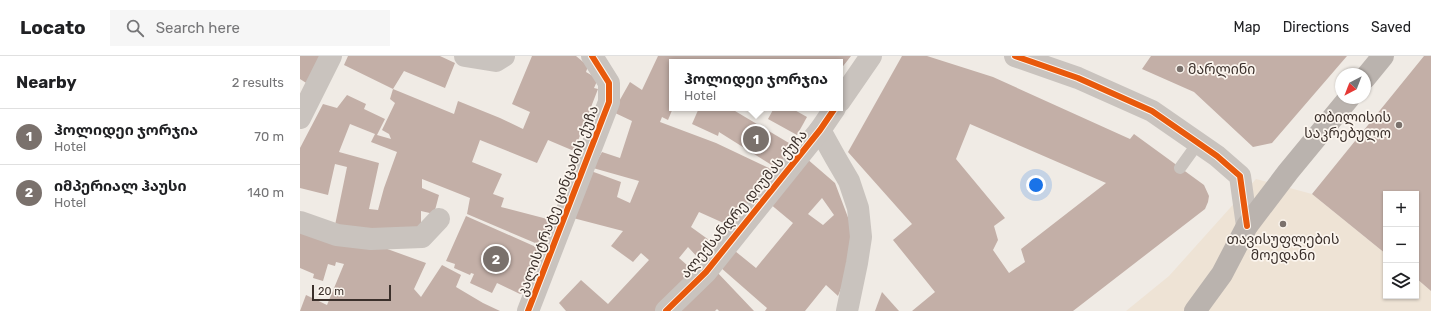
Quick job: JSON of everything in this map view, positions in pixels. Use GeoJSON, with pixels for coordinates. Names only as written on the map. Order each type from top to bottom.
{"type":"FeatureCollection","features":[{"type":"Feature","properties":{"kind":"main road"},"geometry":{"type":"LineString","coordinates":[[1371,71],[1383,56]]}},
{"type":"Feature","properties":{"kind":"main road"},"geometry":{"type":"LineString","coordinates":[[1195,311],[1222,274],[1247,226],[1288,172],[1344,104]]}},
{"type":"Feature","properties":{"kind":"main road"},"geometry":{"type":"LineString","coordinates":[[1214,311],[1222,274]]}},
{"type":"Feature","properties":{"kind":"street"},"geometry":{"type":"LineString","coordinates":[[300,118],[331,56]]}},
{"type":"Feature","properties":{"kind":"street"},"geometry":{"type":"LineString","coordinates":[[464,56],[496,61],[504,56]]}},
{"type":"Feature","properties":{"kind":"street","name":"კალისტრატე ცინცაძის ქუჩა"},"geometry":{"type":"LineString","coordinates":[[528,311],[609,102],[609,83],[592,56]]}},
{"type":"Feature","properties":{"kind":"street"},"geometry":{"type":"LineString","coordinates":[[843,97],[872,56]]}},
{"type":"Feature","properties":{"kind":"street"},"geometry":{"type":"LineString","coordinates":[[1015,56],[1078,78],[1152,111],[1217,156],[1240,176],[1247,226]]}},
{"type":"Feature","properties":{"kind":"street","name":"ალექსანდრე დიუმას ქუჩა"},"geometry":{"type":"LineString","coordinates":[[666,311],[706,272],[820,130],[833,111]]}},
{"type":"Feature","properties":{"kind":"street"},"geometry":{"type":"LineString","coordinates":[[820,130],[850,181],[858,208],[861,238],[847,311]]}},
{"type":"Feature","properties":{"kind":"street"},"geometry":{"type":"LineString","coordinates":[[300,222],[337,234],[371,239],[422,237],[439,219]]}},
{"type":"Feature","properties":{"kind":"lane"},"geometry":{"type":"LineString","coordinates":[[1180,168],[1198,143]]}},
{"type":"Feature","properties":{"kind":"shaded area","name":"თავისუფლების მოედანი"},"geometry":{"type":"Polygon","coordinates":[[[1256,179],[1312,194],[1383,252],[1383,299],[1419,299],[1419,281],[1431,291],[1431,311],[1126,311],[1169,276],[1256,179]]]}},
{"type":"Feature","properties":{"kind":"building"},"geometry":{"type":"Polygon","coordinates":[[[300,56],[326,56],[311,86],[300,79],[300,56]]]}},
{"type":"Feature","properties":{"kind":"building"},"geometry":{"type":"Polygon","coordinates":[[[348,56],[440,56],[455,63],[445,88],[404,71],[393,89],[344,65],[348,56]]]}},
{"type":"Feature","properties":{"kind":"building"},"geometry":{"type":"Polygon","coordinates":[[[532,56],[576,56],[588,66],[586,72],[598,79],[594,88],[598,89],[574,151],[548,140],[537,163],[480,140],[472,162],[502,174],[493,194],[504,198],[501,207],[555,221],[547,248],[467,214],[470,198],[422,179],[422,188],[439,195],[434,214],[421,211],[421,230],[334,230],[347,167],[335,164],[328,195],[300,188],[300,148],[323,104],[337,108],[347,95],[366,104],[364,109],[385,119],[377,135],[391,139],[389,134],[382,130],[395,103],[390,99],[393,89],[454,114],[458,101],[523,129],[530,112],[512,104],[532,56]],[[350,124],[339,152],[379,163],[369,209],[378,210],[397,152],[371,142],[375,134],[350,124]]]}},
{"type":"Feature","properties":{"kind":"building"},"geometry":{"type":"Polygon","coordinates":[[[658,56],[851,56],[843,66],[843,59],[669,59],[669,111],[672,111],[668,120],[662,117],[660,122],[716,143],[775,171],[754,198],[728,225],[699,212],[691,227],[716,245],[701,261],[688,247],[679,258],[696,273],[660,311],[566,311],[559,303],[581,280],[608,304],[649,260],[641,253],[633,262],[611,246],[623,231],[573,218],[591,171],[621,182],[617,197],[630,203],[639,181],[593,168],[602,152],[620,158],[632,121],[613,112],[630,82],[642,90],[658,56]]]}},
{"type":"Feature","properties":{"kind":"building"},"geometry":{"type":"Polygon","coordinates":[[[902,56],[927,56],[993,77],[1130,139],[1134,134],[1204,185],[1209,196],[1205,209],[1073,311],[912,311],[935,292],[893,240],[912,224],[848,152],[902,56]],[[970,124],[956,159],[1005,218],[994,226],[998,240],[993,250],[1009,273],[1025,262],[1021,249],[1106,183],[970,124]]]}},
{"type":"Feature","properties":{"kind":"building"},"geometry":{"type":"Polygon","coordinates":[[[1151,56],[1347,56],[1335,68],[1335,70],[1272,143],[1253,147],[1194,92],[1142,69],[1151,56]]]}},
{"type":"Feature","properties":{"kind":"building","name":"თბილისის საკრებულო"},"geometry":{"type":"Polygon","coordinates":[[[1424,56],[1431,56],[1431,291],[1419,281],[1419,191],[1383,191],[1383,252],[1312,194],[1424,56]]]}},
{"type":"Feature","properties":{"kind":"building"},"geometry":{"type":"Polygon","coordinates":[[[698,111],[735,111],[794,146],[778,169],[719,132],[718,136],[692,124],[698,111]]]}},
{"type":"Feature","properties":{"kind":"building"},"geometry":{"type":"Polygon","coordinates":[[[772,111],[796,111],[807,117],[797,135],[768,119],[772,111]]]}},
{"type":"Feature","properties":{"kind":"building"},"geometry":{"type":"Polygon","coordinates":[[[806,158],[835,183],[855,236],[850,266],[838,296],[826,285],[805,311],[765,311],[767,308],[720,267],[735,251],[756,268],[793,223],[769,203],[806,158]],[[822,198],[808,214],[823,225],[834,215],[822,198]]]}},
{"type":"Feature","properties":{"kind":"building"},"geometry":{"type":"Polygon","coordinates":[[[466,216],[545,251],[526,291],[520,294],[497,283],[492,293],[470,283],[474,274],[471,273],[470,275],[454,268],[455,264],[446,261],[466,216]]]}},
{"type":"Feature","properties":{"kind":"building"},"geometry":{"type":"Polygon","coordinates":[[[300,230],[368,242],[426,263],[414,289],[421,297],[442,265],[461,275],[456,287],[500,311],[300,311],[306,295],[327,305],[344,264],[336,262],[335,266],[328,264],[323,281],[313,278],[314,274],[300,268],[300,230]]]}},
{"type":"Feature","properties":{"kind":"building"},"geometry":{"type":"Polygon","coordinates":[[[716,271],[754,311],[719,311],[717,309],[715,311],[678,311],[716,271]]]}},
{"type":"Feature","properties":{"kind":"building"},"geometry":{"type":"Polygon","coordinates":[[[882,292],[899,311],[875,311],[882,292]]]}},
{"type":"Feature","properties":{"kind":"cycle path"},"geometry":{"type":"LineString","coordinates":[[528,311],[609,102],[609,83],[592,56]]}},
{"type":"Feature","properties":{"kind":"cycle path"},"geometry":{"type":"LineString","coordinates":[[1015,56],[1078,78],[1152,111],[1217,156],[1240,176],[1247,226]]}},
{"type":"Feature","properties":{"kind":"cycle path"},"geometry":{"type":"LineString","coordinates":[[666,311],[706,272],[820,130],[833,111]]}},
{"type":"Feature","properties":{"kind":"place","name":"მარლინი"},"geometry":{"type":"Point","coordinates":[1180,69]}},
{"type":"Feature","properties":{"kind":"place","name":"თბილისის საკრებულო"},"geometry":{"type":"Point","coordinates":[1399,125]}},
{"type":"Feature","properties":{"kind":"place","name":"ჰოლიდეი ჯორჯია"},"geometry":{"type":"Point","coordinates":[756,139]}},
{"type":"Feature","properties":{"kind":"place","name":"თავისუფლების მოედანი"},"geometry":{"type":"Point","coordinates":[1283,224]}},
{"type":"Feature","properties":{"kind":"place","name":"იმპერიალ ჰაუსი"},"geometry":{"type":"Point","coordinates":[496,259]}}]}
